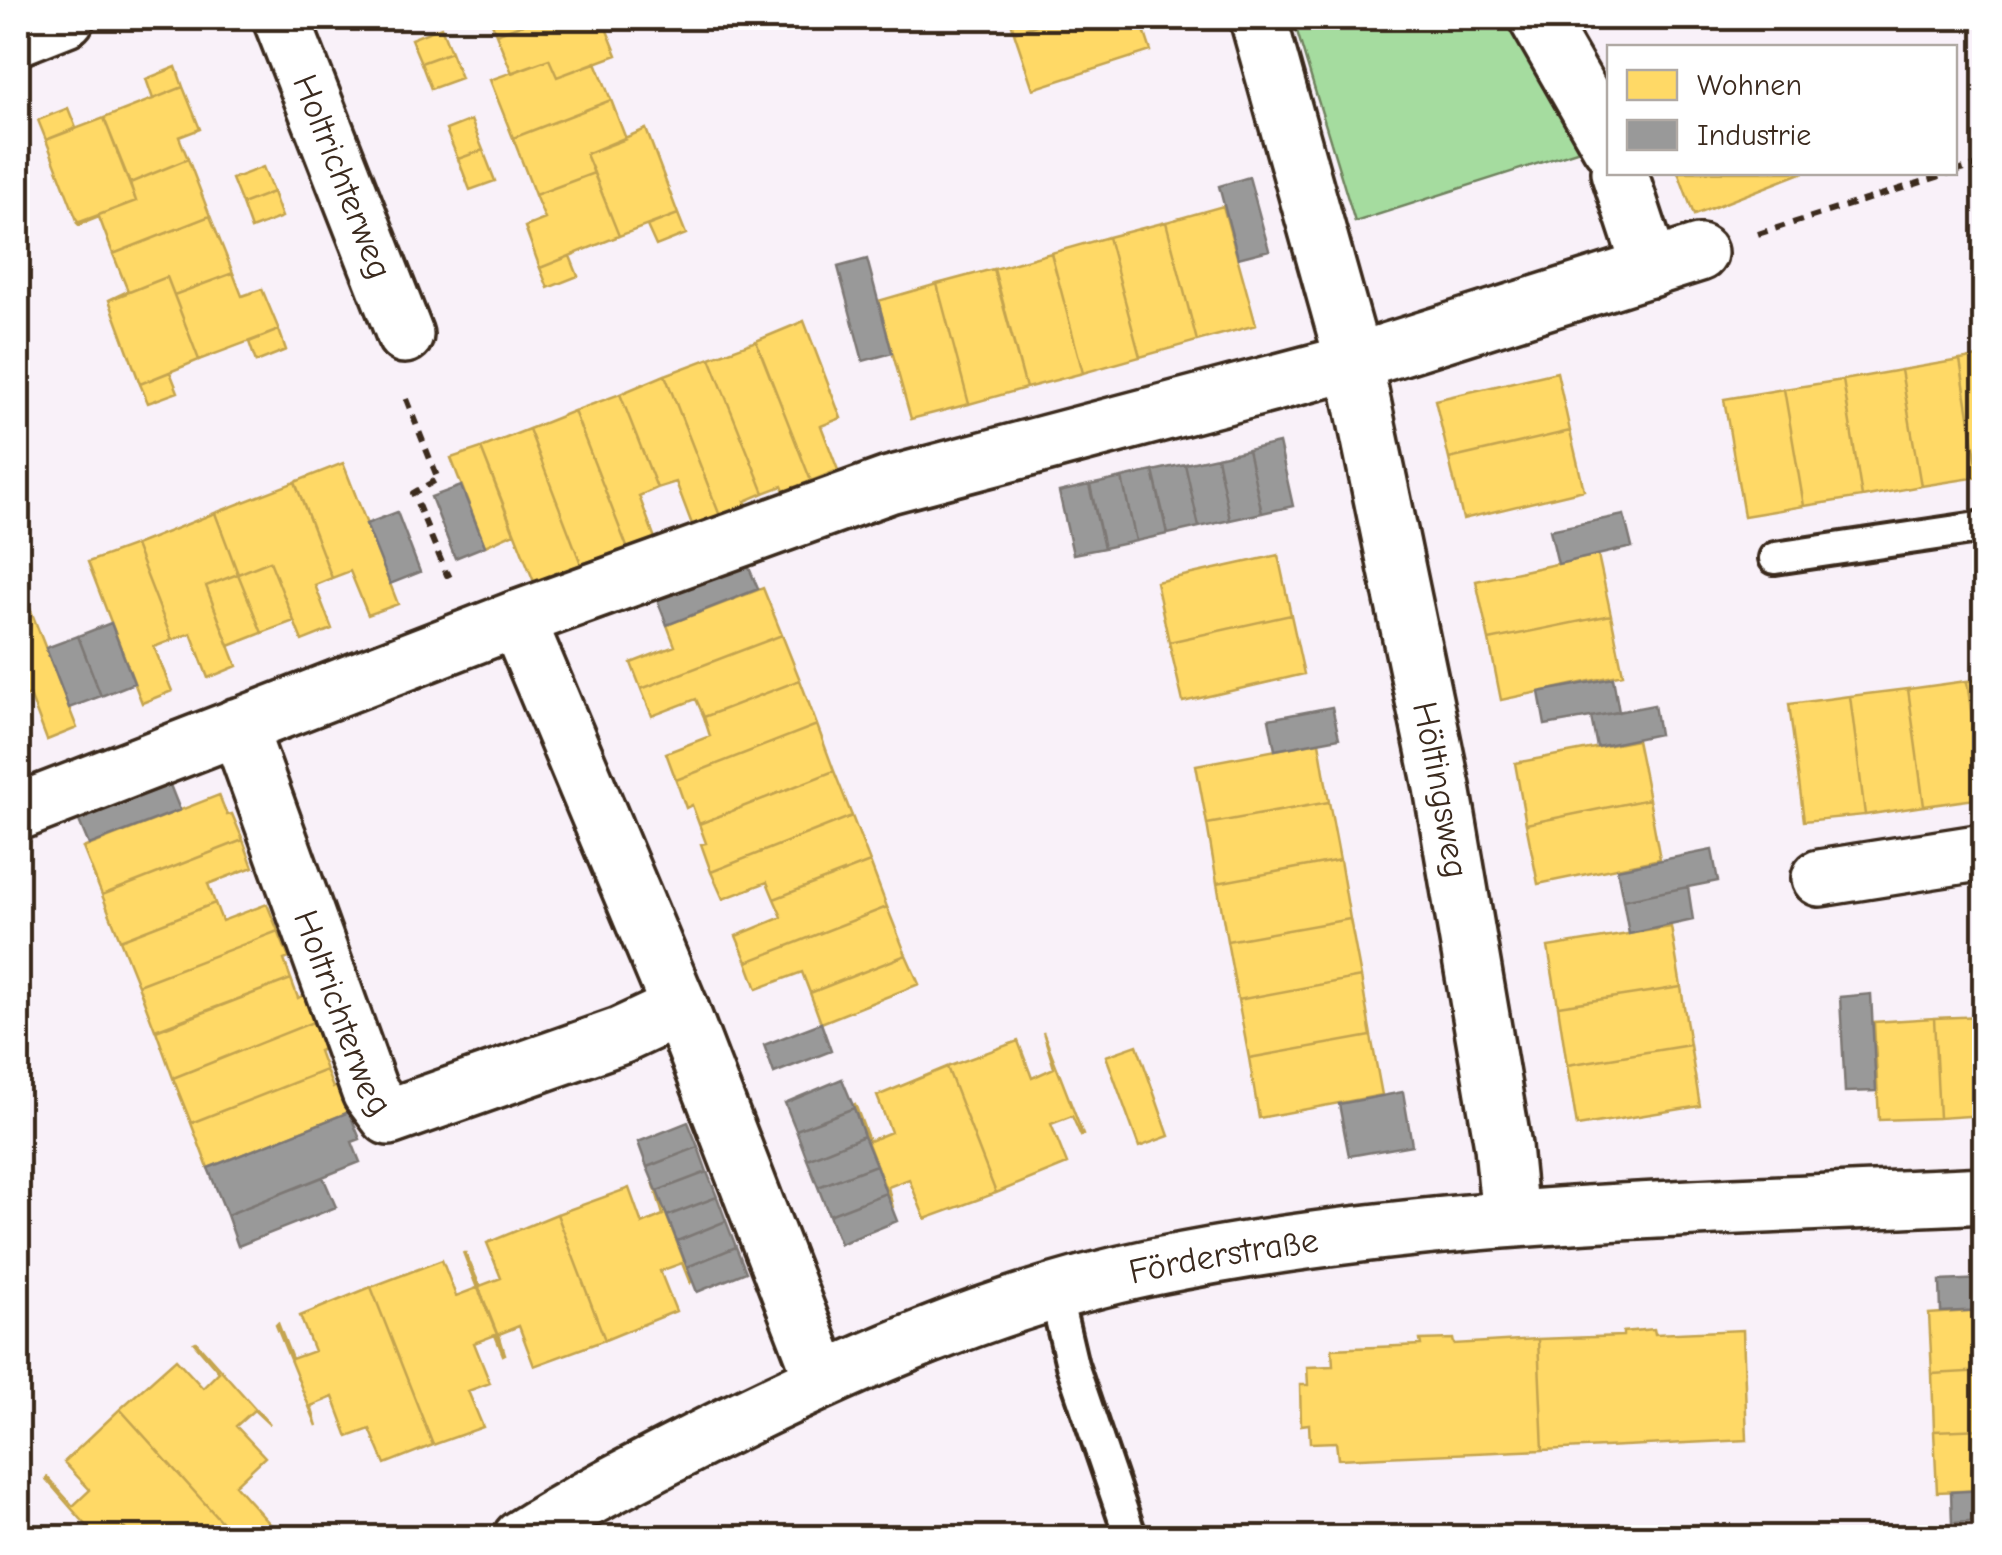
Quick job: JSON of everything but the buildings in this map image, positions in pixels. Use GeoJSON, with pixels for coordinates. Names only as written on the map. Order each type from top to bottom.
{"type":"FeatureCollection","features":[{"type":"Feature","properties":{"kind":"street"},"geometry":{"type":"LineString","coordinates":[[18,37],[66,18]]}},
{"type":"Feature","properties":{"kind":"street","name":"Holtrichterweg"},"geometry":{"type":"LineString","coordinates":[[281,18],[405,335]]}},
{"type":"Feature","properties":{"kind":"street","name":"Höltingsweg"},"geometry":{"type":"LineString","coordinates":[[1258,18],[1354,362],[1442,787],[1504,1146],[1510,1218]]}},
{"type":"Feature","properties":{"kind":"street"},"geometry":{"type":"LineString","coordinates":[[1537,18],[1607,140]]}},
{"type":"Feature","properties":{"kind":"street"},"geometry":{"type":"LineString","coordinates":[[18,812],[516,619],[890,485],[1354,362],[1675,261],[1621,175]]}},
{"type":"Feature","properties":{"kind":"street"},"geometry":{"type":"LineString","coordinates":[[516,619],[680,1008],[822,1379]]}},
{"type":"Feature","properties":{"kind":"street","name":"Holtrichterweg"},"geometry":{"type":"LineString","coordinates":[[238,726],[370,1092],[390,1117],[620,1036],[680,1008]]}},
{"type":"Feature","properties":{"kind":"street"},"geometry":{"type":"LineString","coordinates":[[1820,878],[1984,852]]}},
{"type":"Feature","properties":{"kind":"street","name":"Förderstraße"},"geometry":{"type":"LineString","coordinates":[[521,1538],[578,1502],[822,1379],[993,1313],[1150,1268],[1293,1242],[1510,1218],[1984,1195]]}},
{"type":"Feature","properties":{"kind":"lane"},"geometry":{"type":"LineString","coordinates":[[1775,558],[1984,528]]}},
{"type":"Feature","properties":{"kind":"lane"},"geometry":{"type":"LineString","coordinates":[[1056,1293],[1072,1365],[1130,1538]]}},
{"type":"Feature","properties":{"kind":"path"},"geometry":{"type":"LineString","coordinates":[[1957,171],[1984,162]]}},
{"type":"Feature","properties":{"kind":"path"},"geometry":{"type":"LineString","coordinates":[[1675,261],[1945,175]]}},
{"type":"Feature","properties":{"kind":"path"},"geometry":{"type":"LineString","coordinates":[[405,335],[384,346],[438,479],[413,493],[447,575],[490,559],[516,619]]}},
{"type":"Feature","properties":{"kind":"green space"},"geometry":{"type":"Polygon","coordinates":[[[1293,18],[1507,18],[1538,63],[1580,150],[1355,222],[1293,18]]]}}]}
